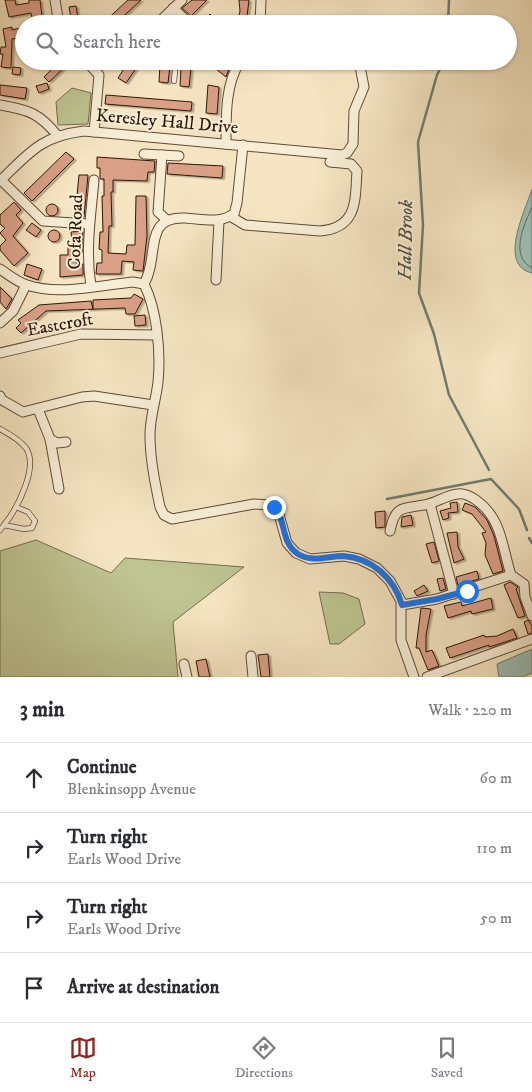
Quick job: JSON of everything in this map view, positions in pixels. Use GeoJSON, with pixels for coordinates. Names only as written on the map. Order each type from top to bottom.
{"type":"FeatureCollection","features":[{"type":"Feature","properties":{"kind":"street"},"geometry":{"type":"LineString","coordinates":[[55,0],[58,15]]}},
{"type":"Feature","properties":{"kind":"street"},"geometry":{"type":"LineString","coordinates":[[167,15],[182,0]]}},
{"type":"Feature","properties":{"kind":"street"},"geometry":{"type":"LineString","coordinates":[[260,15],[261,0]]}},
{"type":"Feature","properties":{"kind":"street"},"geometry":{"type":"LineString","coordinates":[[174,8],[181,15]]}},
{"type":"Feature","properties":{"kind":"street"},"geometry":{"type":"LineString","coordinates":[[94,70],[99,75],[94,132]]}},
{"type":"Feature","properties":{"kind":"street"},"geometry":{"type":"LineString","coordinates":[[226,144],[228,98],[234,70]]}},
{"type":"Feature","properties":{"kind":"street","name":"Keresley Hall Drive"},"geometry":{"type":"LineString","coordinates":[[1,181],[32,150],[49,138],[94,132],[342,155],[348,153],[353,144],[354,111],[364,87],[361,70]]}},
{"type":"Feature","properties":{"kind":"street"},"geometry":{"type":"LineString","coordinates":[[0,105],[29,110],[46,121],[58,136]]}},
{"type":"Feature","properties":{"kind":"street"},"geometry":{"type":"LineString","coordinates":[[243,145],[236,210],[230,216],[219,221],[175,218],[167,220],[156,231],[153,263],[144,284],[151,298],[155,314],[158,382],[153,405],[151,452],[160,507],[164,515],[172,520],[254,504],[270,505],[278,511],[287,542],[296,553],[310,559],[344,556],[369,562],[390,581],[402,605],[401,640],[414,677]]}},
{"type":"Feature","properties":{"kind":"street"},"geometry":{"type":"LineString","coordinates":[[144,154],[179,156]]}},
{"type":"Feature","properties":{"kind":"street"},"geometry":{"type":"LineString","coordinates":[[162,155],[158,212],[167,220]]}},
{"type":"Feature","properties":{"kind":"street"},"geometry":{"type":"LineString","coordinates":[[230,216],[246,225],[320,231],[331,230],[340,226],[352,214],[357,171],[351,164],[330,162]]}},
{"type":"Feature","properties":{"kind":"street","name":"Cofa Road"},"geometry":{"type":"LineString","coordinates":[[91,286],[88,262],[89,224],[94,180]]}},
{"type":"Feature","properties":{"kind":"street"},"geometry":{"type":"LineString","coordinates":[[1,181],[43,221],[89,224]]}},
{"type":"Feature","properties":{"kind":"street"},"geometry":{"type":"LineString","coordinates":[[216,280],[219,221]]}},
{"type":"Feature","properties":{"kind":"street"},"geometry":{"type":"LineString","coordinates":[[0,269],[26,285],[61,289],[133,282],[144,284]]}},
{"type":"Feature","properties":{"kind":"street"},"geometry":{"type":"LineString","coordinates":[[0,323],[13,311],[26,285]]}},
{"type":"Feature","properties":{"kind":"street","name":"Eastcroft"},"geometry":{"type":"LineString","coordinates":[[0,353],[81,334],[156,335]]}},
{"type":"Feature","properties":{"kind":"street"},"geometry":{"type":"LineString","coordinates":[[0,396],[2,400],[23,412],[82,397],[94,396],[153,405]]}},
{"type":"Feature","properties":{"kind":"street"},"geometry":{"type":"LineString","coordinates":[[38,409],[50,440],[59,489]]}},
{"type":"Feature","properties":{"kind":"street"},"geometry":{"type":"LineString","coordinates":[[50,440],[56,444],[66,442]]}},
{"type":"Feature","properties":{"kind":"street"},"geometry":{"type":"LineString","coordinates":[[390,531],[396,511],[430,504],[458,493],[470,496],[482,505],[500,531],[511,575],[524,584],[525,597],[532,616]]}},
{"type":"Feature","properties":{"kind":"street"},"geometry":{"type":"LineString","coordinates":[[430,504],[454,594]]}},
{"type":"Feature","properties":{"kind":"street"},"geometry":{"type":"LineString","coordinates":[[402,605],[454,594],[511,575]]}},
{"type":"Feature","properties":{"kind":"street"},"geometry":{"type":"LineString","coordinates":[[427,677],[532,639]]}},
{"type":"Feature","properties":{"kind":"street"},"geometry":{"type":"LineString","coordinates":[[251,656],[254,677]]}},
{"type":"Feature","properties":{"kind":"street"},"geometry":{"type":"LineString","coordinates":[[184,664],[187,677]]}},
{"type":"Feature","properties":{"kind":"lane"},"geometry":{"type":"LineString","coordinates":[[174,81],[175,70]]}},
{"type":"Feature","properties":{"kind":"lane"},"geometry":{"type":"LineString","coordinates":[[0,428],[13,436],[26,448],[29,456],[26,482],[16,507],[0,530]]}},
{"type":"Feature","properties":{"kind":"lane"},"geometry":{"type":"LineString","coordinates":[[4,525],[24,530],[32,528],[35,521],[33,516],[16,507]]}},
{"type":"Feature","properties":{"kind":"green space"},"geometry":{"type":"Polygon","coordinates":[[[72,88],[91,93],[88,124],[58,125],[56,102],[72,88]]]}},
{"type":"Feature","properties":{"kind":"green space"},"geometry":{"type":"Polygon","coordinates":[[[36,540],[111,573],[125,558],[244,567],[173,622],[178,677],[0,677],[0,551],[36,540]]]}},
{"type":"Feature","properties":{"kind":"green space"},"geometry":{"type":"Polygon","coordinates":[[[319,592],[343,593],[359,599],[365,624],[339,644],[330,644],[319,592]]]}},
{"type":"Feature","properties":{"kind":"water"},"geometry":{"type":"Polygon","coordinates":[[[532,189],[532,273],[522,268],[516,259],[515,248],[520,222],[532,189]]]}},
{"type":"Feature","properties":{"kind":"water"},"geometry":{"type":"Polygon","coordinates":[[[532,649],[532,673],[523,677],[499,677],[497,664],[532,649]]]}},
{"type":"Feature","properties":{"kind":"building"},"geometry":{"type":"Polygon","coordinates":[[[5,0],[15,0],[16,5],[29,3],[29,0],[40,0],[42,15],[31,15],[31,13],[9,17],[5,0]]]}},
{"type":"Feature","properties":{"kind":"building"},"geometry":{"type":"Polygon","coordinates":[[[128,0],[141,0],[125,15],[112,15],[128,0]]]}},
{"type":"Feature","properties":{"kind":"building"},"geometry":{"type":"Polygon","coordinates":[[[192,0],[207,0],[192,15],[182,8],[192,0]]]}},
{"type":"Feature","properties":{"kind":"building"},"geometry":{"type":"Polygon","coordinates":[[[239,0],[249,0],[247,15],[239,15],[239,0]]]}},
{"type":"Feature","properties":{"kind":"building"},"geometry":{"type":"Polygon","coordinates":[[[76,6],[78,15],[70,15],[69,7],[76,6]]]}},
{"type":"Feature","properties":{"kind":"building"},"geometry":{"type":"Polygon","coordinates":[[[12,27],[12,30],[15,29],[15,38],[12,39],[11,68],[1,67],[3,54],[0,54],[1,47],[6,47],[3,29],[12,27]]]}},
{"type":"Feature","properties":{"kind":"building"},"geometry":{"type":"Polygon","coordinates":[[[13,67],[15,67],[15,70],[21,70],[20,75],[12,74],[13,67]]]}},
{"type":"Feature","properties":{"kind":"building"},"geometry":{"type":"Polygon","coordinates":[[[51,70],[62,70],[49,82],[44,77],[51,70]]]}},
{"type":"Feature","properties":{"kind":"building"},"geometry":{"type":"Polygon","coordinates":[[[123,70],[135,70],[126,83],[118,78],[123,70]]]}},
{"type":"Feature","properties":{"kind":"building"},"geometry":{"type":"Polygon","coordinates":[[[160,70],[170,70],[168,83],[159,82],[160,70]]]}},
{"type":"Feature","properties":{"kind":"building"},"geometry":{"type":"Polygon","coordinates":[[[181,70],[191,70],[189,87],[180,86],[181,70]]]}},
{"type":"Feature","properties":{"kind":"building"},"geometry":{"type":"Polygon","coordinates":[[[217,70],[229,70],[226,77],[217,70]]]}},
{"type":"Feature","properties":{"kind":"building"},"geometry":{"type":"Polygon","coordinates":[[[47,83],[49,89],[39,93],[36,86],[47,83]]]}},
{"type":"Feature","properties":{"kind":"building"},"geometry":{"type":"Polygon","coordinates":[[[0,85],[27,88],[25,99],[0,95],[0,85]]]}},
{"type":"Feature","properties":{"kind":"building"},"geometry":{"type":"Polygon","coordinates":[[[208,85],[219,87],[217,114],[206,113],[208,85]]]}},
{"type":"Feature","properties":{"kind":"building"},"geometry":{"type":"Polygon","coordinates":[[[106,95],[192,102],[191,111],[105,104],[106,95]]]}},
{"type":"Feature","properties":{"kind":"building"},"geometry":{"type":"Polygon","coordinates":[[[66,152],[74,159],[32,201],[24,193],[66,152]]]}},
{"type":"Feature","properties":{"kind":"building"},"geometry":{"type":"Polygon","coordinates":[[[97,157],[155,161],[154,172],[148,172],[147,181],[113,180],[113,192],[111,192],[112,226],[109,226],[108,253],[126,254],[127,245],[135,245],[136,196],[146,196],[147,236],[143,271],[133,270],[134,262],[122,261],[121,274],[96,274],[97,263],[102,263],[102,250],[99,249],[100,232],[103,232],[102,196],[104,196],[104,179],[100,179],[97,157]]]}},
{"type":"Feature","properties":{"kind":"building"},"geometry":{"type":"Polygon","coordinates":[[[168,163],[223,166],[222,178],[167,174],[168,163]]]}},
{"type":"Feature","properties":{"kind":"building"},"geometry":{"type":"Polygon","coordinates":[[[79,175],[88,175],[84,217],[75,216],[79,175]]]}},
{"type":"Feature","properties":{"kind":"building"},"geometry":{"type":"Polygon","coordinates":[[[14,202],[21,210],[16,215],[23,223],[13,236],[28,253],[14,266],[0,250],[0,246],[6,240],[0,233],[5,228],[0,224],[0,215],[14,202]]]}},
{"type":"Feature","properties":{"kind":"building"},"geometry":{"type":"Polygon","coordinates":[[[52,204],[58,210],[52,216],[46,210],[52,204]]]}},
{"type":"Feature","properties":{"kind":"building"},"geometry":{"type":"Polygon","coordinates":[[[32,223],[41,230],[36,237],[26,230],[32,223]]]}},
{"type":"Feature","properties":{"kind":"building"},"geometry":{"type":"Polygon","coordinates":[[[54,230],[60,236],[54,242],[48,236],[54,230]]]}},
{"type":"Feature","properties":{"kind":"building"},"geometry":{"type":"Polygon","coordinates":[[[83,231],[82,252],[76,252],[77,265],[83,264],[83,275],[60,277],[60,255],[68,255],[68,243],[72,242],[71,232],[83,231]]]}},
{"type":"Feature","properties":{"kind":"building"},"geometry":{"type":"Polygon","coordinates":[[[27,264],[42,269],[38,280],[24,275],[27,264]]]}},
{"type":"Feature","properties":{"kind":"building"},"geometry":{"type":"Polygon","coordinates":[[[0,287],[12,299],[6,309],[0,302],[0,287]]]}},
{"type":"Feature","properties":{"kind":"building"},"geometry":{"type":"Polygon","coordinates":[[[134,294],[143,299],[135,314],[126,314],[125,308],[46,311],[21,333],[16,328],[21,323],[18,320],[39,305],[91,301],[93,309],[93,300],[131,298],[134,294]]]}},
{"type":"Feature","properties":{"kind":"building"},"geometry":{"type":"Polygon","coordinates":[[[145,315],[146,325],[135,326],[134,316],[145,315]]]}},
{"type":"Feature","properties":{"kind":"building"},"geometry":{"type":"Polygon","coordinates":[[[457,502],[458,512],[448,513],[449,518],[443,520],[440,511],[451,508],[450,503],[457,502]]]}},
{"type":"Feature","properties":{"kind":"building"},"geometry":{"type":"Polygon","coordinates":[[[465,503],[475,507],[487,520],[494,536],[503,571],[493,574],[485,555],[486,543],[482,533],[486,532],[472,514],[462,510],[465,503]]]}},
{"type":"Feature","properties":{"kind":"building"},"geometry":{"type":"Polygon","coordinates":[[[385,511],[385,527],[376,528],[375,512],[385,511]]]}},
{"type":"Feature","properties":{"kind":"building"},"geometry":{"type":"Polygon","coordinates":[[[411,515],[413,525],[401,527],[402,517],[411,515]]]}},
{"type":"Feature","properties":{"kind":"building"},"geometry":{"type":"Polygon","coordinates":[[[457,532],[458,547],[464,559],[454,563],[447,533],[457,532]]]}},
{"type":"Feature","properties":{"kind":"building"},"geometry":{"type":"Polygon","coordinates":[[[434,542],[439,561],[432,563],[426,544],[434,542]]]}},
{"type":"Feature","properties":{"kind":"building"},"geometry":{"type":"Polygon","coordinates":[[[477,571],[479,579],[458,585],[456,577],[477,571]]]}},
{"type":"Feature","properties":{"kind":"building"},"geometry":{"type":"Polygon","coordinates":[[[443,578],[446,589],[440,591],[437,579],[443,578]]]}},
{"type":"Feature","properties":{"kind":"building"},"geometry":{"type":"Polygon","coordinates":[[[510,582],[518,587],[516,589],[525,616],[518,618],[504,585],[510,582]]]}},
{"type":"Feature","properties":{"kind":"building"},"geometry":{"type":"Polygon","coordinates":[[[424,585],[428,591],[417,596],[414,591],[424,585]]]}},
{"type":"Feature","properties":{"kind":"building"},"geometry":{"type":"Polygon","coordinates":[[[491,598],[493,609],[472,614],[471,611],[448,618],[444,606],[461,602],[462,606],[491,598]]]}},
{"type":"Feature","properties":{"kind":"building"},"geometry":{"type":"Polygon","coordinates":[[[421,608],[431,609],[426,635],[426,652],[432,650],[439,666],[428,670],[419,648],[416,648],[421,608]]]}},
{"type":"Feature","properties":{"kind":"building"},"geometry":{"type":"Polygon","coordinates":[[[528,620],[532,626],[532,633],[528,634],[524,622],[528,620]]]}},
{"type":"Feature","properties":{"kind":"building"},"geometry":{"type":"Polygon","coordinates":[[[513,629],[517,638],[489,647],[489,645],[450,658],[446,648],[484,635],[485,637],[497,636],[513,629]]]}},
{"type":"Feature","properties":{"kind":"building"},"geometry":{"type":"Polygon","coordinates":[[[268,654],[270,677],[261,677],[258,655],[268,654]]]}},
{"type":"Feature","properties":{"kind":"building"},"geometry":{"type":"Polygon","coordinates":[[[206,659],[210,677],[199,677],[196,661],[206,659]]]}},
{"type":"Feature","properties":{"kind":"waterway","name":"Hall Brook"},"geometry":{"type":"LineString","coordinates":[[448,15],[449,0]]}},
{"type":"Feature","properties":{"kind":"waterway","name":"Hall Brook"},"geometry":{"type":"LineString","coordinates":[[440,70],[418,142],[423,225],[419,293],[434,334],[449,395],[489,470]]}},
{"type":"Feature","properties":{"kind":"waterway"},"geometry":{"type":"LineString","coordinates":[[387,499],[491,479],[519,509],[527,530]]}},
{"type":"Feature","properties":{"kind":"waterway","name":"Hall Brook"},"geometry":{"type":"LineString","coordinates":[[529,538],[532,543]]}},
{"type":"Feature","properties":{"kind":"route"},"geometry":{"type":"LineString","coordinates":[[274,507],[278,513],[287,542],[296,553],[310,559],[344,556],[369,562],[390,581],[397,591],[402,605],[437,599],[467,591]]}}]}
